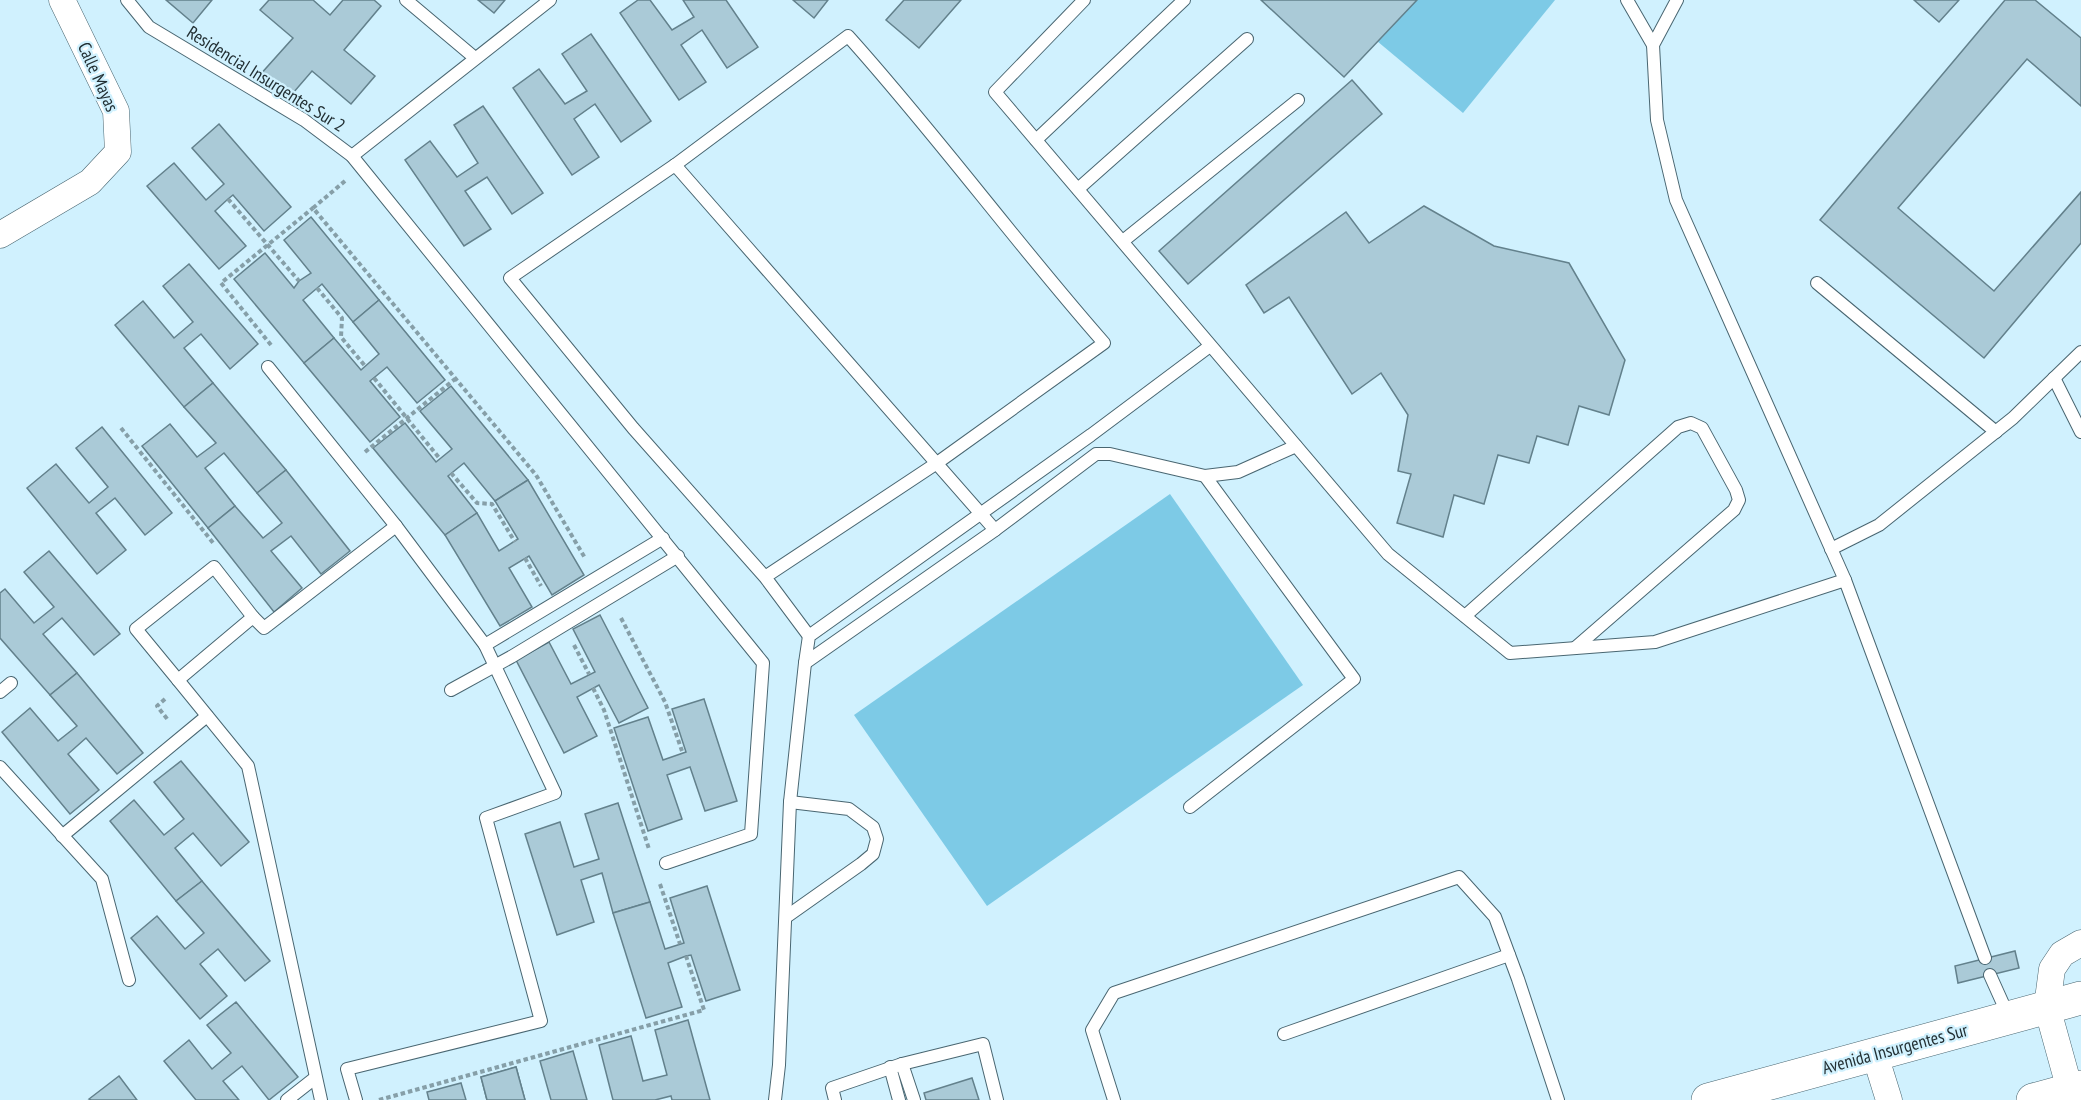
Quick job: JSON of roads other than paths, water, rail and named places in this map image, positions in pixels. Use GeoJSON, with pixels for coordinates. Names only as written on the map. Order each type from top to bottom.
{"type":"FeatureCollection","features":[{"type":"Feature","properties":{"kind":"main road","name":"Avenida Insurgentes Sur"},"geometry":{"type":"LineString","coordinates":[[1708,1100],[2081,998]]}},
{"type":"Feature","properties":{"kind":"main road"},"geometry":{"type":"LineString","coordinates":[[2033,1100],[2075,1088]]}},
{"type":"Feature","properties":{"kind":"street","name":"Calle Mayas"},"geometry":{"type":"LineString","coordinates":[[0,235],[90,182],[118,152],[116,111],[62,0]]}},
{"type":"Feature","properties":{"kind":"street"},"geometry":{"type":"LineString","coordinates":[[2075,1088],[2047,1007],[2052,969],[2062,954],[2081,944]]}},
{"type":"Feature","properties":{"kind":"street"},"geometry":{"type":"LineString","coordinates":[[1875,1055],[1889,1100]]}},
{"type":"Feature","properties":{"kind":"lane","name":"Residencial Insurgentes Sur 2"},"geometry":{"type":"LineString","coordinates":[[126,0],[149,27],[304,120],[352,156],[550,0]]}},
{"type":"Feature","properties":{"kind":"lane"},"geometry":{"type":"LineString","coordinates":[[406,0],[475,58]]}},
{"type":"Feature","properties":{"kind":"lane"},"geometry":{"type":"LineString","coordinates":[[1084,0],[995,92],[1388,554],[1510,653],[1655,642],[1845,580]]}},
{"type":"Feature","properties":{"kind":"lane"},"geometry":{"type":"LineString","coordinates":[[1036,140],[1184,0]]}},
{"type":"Feature","properties":{"kind":"lane"},"geometry":{"type":"LineString","coordinates":[[1627,0],[1653,45],[1657,120],[1676,200],[1845,580],[1984,958]]}},
{"type":"Feature","properties":{"kind":"lane"},"geometry":{"type":"LineString","coordinates":[[1653,45],[1677,0]]}},
{"type":"Feature","properties":{"kind":"lane"},"geometry":{"type":"LineString","coordinates":[[765,577],[937,463],[1104,343],[1058,291],[886,78],[848,36],[675,165],[510,278],[633,428],[765,577],[809,636],[790,802],[779,1065],[775,1100]]}},
{"type":"Feature","properties":{"kind":"lane"},"geometry":{"type":"LineString","coordinates":[[1078,189],[1246,39]]}},
{"type":"Feature","properties":{"kind":"lane"},"geometry":{"type":"LineString","coordinates":[[1123,241],[1298,100]]}},
{"type":"Feature","properties":{"kind":"lane"},"geometry":{"type":"LineString","coordinates":[[352,156],[763,663],[751,834],[666,863]]}},
{"type":"Feature","properties":{"kind":"lane"},"geometry":{"type":"LineString","coordinates":[[675,165],[889,411],[982,513],[994,530]]}},
{"type":"Feature","properties":{"kind":"lane"},"geometry":{"type":"LineString","coordinates":[[1817,283],[1996,432]]}},
{"type":"Feature","properties":{"kind":"lane"},"geometry":{"type":"LineString","coordinates":[[809,636],[1210,346]]}},
{"type":"Feature","properties":{"kind":"lane"},"geometry":{"type":"LineString","coordinates":[[1831,549],[1880,525],[1996,432],[2081,352]]}},
{"type":"Feature","properties":{"kind":"lane"},"geometry":{"type":"LineString","coordinates":[[268,368],[396,526],[485,645],[555,793],[486,818],[541,1021],[347,1069],[356,1100]]}},
{"type":"Feature","properties":{"kind":"lane"},"geometry":{"type":"LineString","coordinates":[[2054,378],[2081,432]]}},
{"type":"Feature","properties":{"kind":"lane"},"geometry":{"type":"LineString","coordinates":[[1465,616],[1677,427],[1691,423],[1702,428],[1737,490],[1739,500],[1734,510],[1575,648]]}},
{"type":"Feature","properties":{"kind":"lane"},"geometry":{"type":"LineString","coordinates":[[1083,440],[1086,446],[1096,454]]}},
{"type":"Feature","properties":{"kind":"lane"},"geometry":{"type":"LineString","coordinates":[[805,663],[994,530],[1096,454],[1110,454],[1205,476],[1238,471],[1296,446]]}},
{"type":"Feature","properties":{"kind":"lane"},"geometry":{"type":"LineString","coordinates":[[1190,807],[1354,679],[1205,476]]}},
{"type":"Feature","properties":{"kind":"lane"},"geometry":{"type":"LineString","coordinates":[[321,1100],[248,766],[136,629],[214,567],[264,628],[396,526]]}},
{"type":"Feature","properties":{"kind":"lane"},"geometry":{"type":"LineString","coordinates":[[485,645],[663,538]]}},
{"type":"Feature","properties":{"kind":"lane"},"geometry":{"type":"LineString","coordinates":[[451,690],[678,556]]}},
{"type":"Feature","properties":{"kind":"lane"},"geometry":{"type":"LineString","coordinates":[[178,680],[253,617]]}},
{"type":"Feature","properties":{"kind":"lane"},"geometry":{"type":"LineString","coordinates":[[0,692],[11,684]]}},
{"type":"Feature","properties":{"kind":"lane"},"geometry":{"type":"LineString","coordinates":[[62,836],[207,716]]}},
{"type":"Feature","properties":{"kind":"lane"},"geometry":{"type":"LineString","coordinates":[[0,766],[102,879],[129,980]]}},
{"type":"Feature","properties":{"kind":"lane"},"geometry":{"type":"LineString","coordinates":[[786,917],[873,854],[877,839],[873,827],[849,809],[790,802]]}},
{"type":"Feature","properties":{"kind":"lane"},"geometry":{"type":"LineString","coordinates":[[1114,1100],[1092,1030],[1114,993],[1460,877],[1495,917],[1558,1100]]}},
{"type":"Feature","properties":{"kind":"lane"},"geometry":{"type":"LineString","coordinates":[[1284,1034],[1509,956]]}},
{"type":"Feature","properties":{"kind":"lane"},"geometry":{"type":"LineString","coordinates":[[1990,975],[2009,1017]]}},
{"type":"Feature","properties":{"kind":"lane"},"geometry":{"type":"LineString","coordinates":[[835,1100],[832,1088],[896,1065],[983,1044],[997,1100]]}},
{"type":"Feature","properties":{"kind":"lane"},"geometry":{"type":"LineString","coordinates":[[896,1065],[899,1100]]}},
{"type":"Feature","properties":{"kind":"lane"},"geometry":{"type":"LineString","coordinates":[[896,1065],[914,1100]]}},
{"type":"Feature","properties":{"kind":"lane"},"geometry":{"type":"LineString","coordinates":[[287,1100],[315,1078]]}}]}
